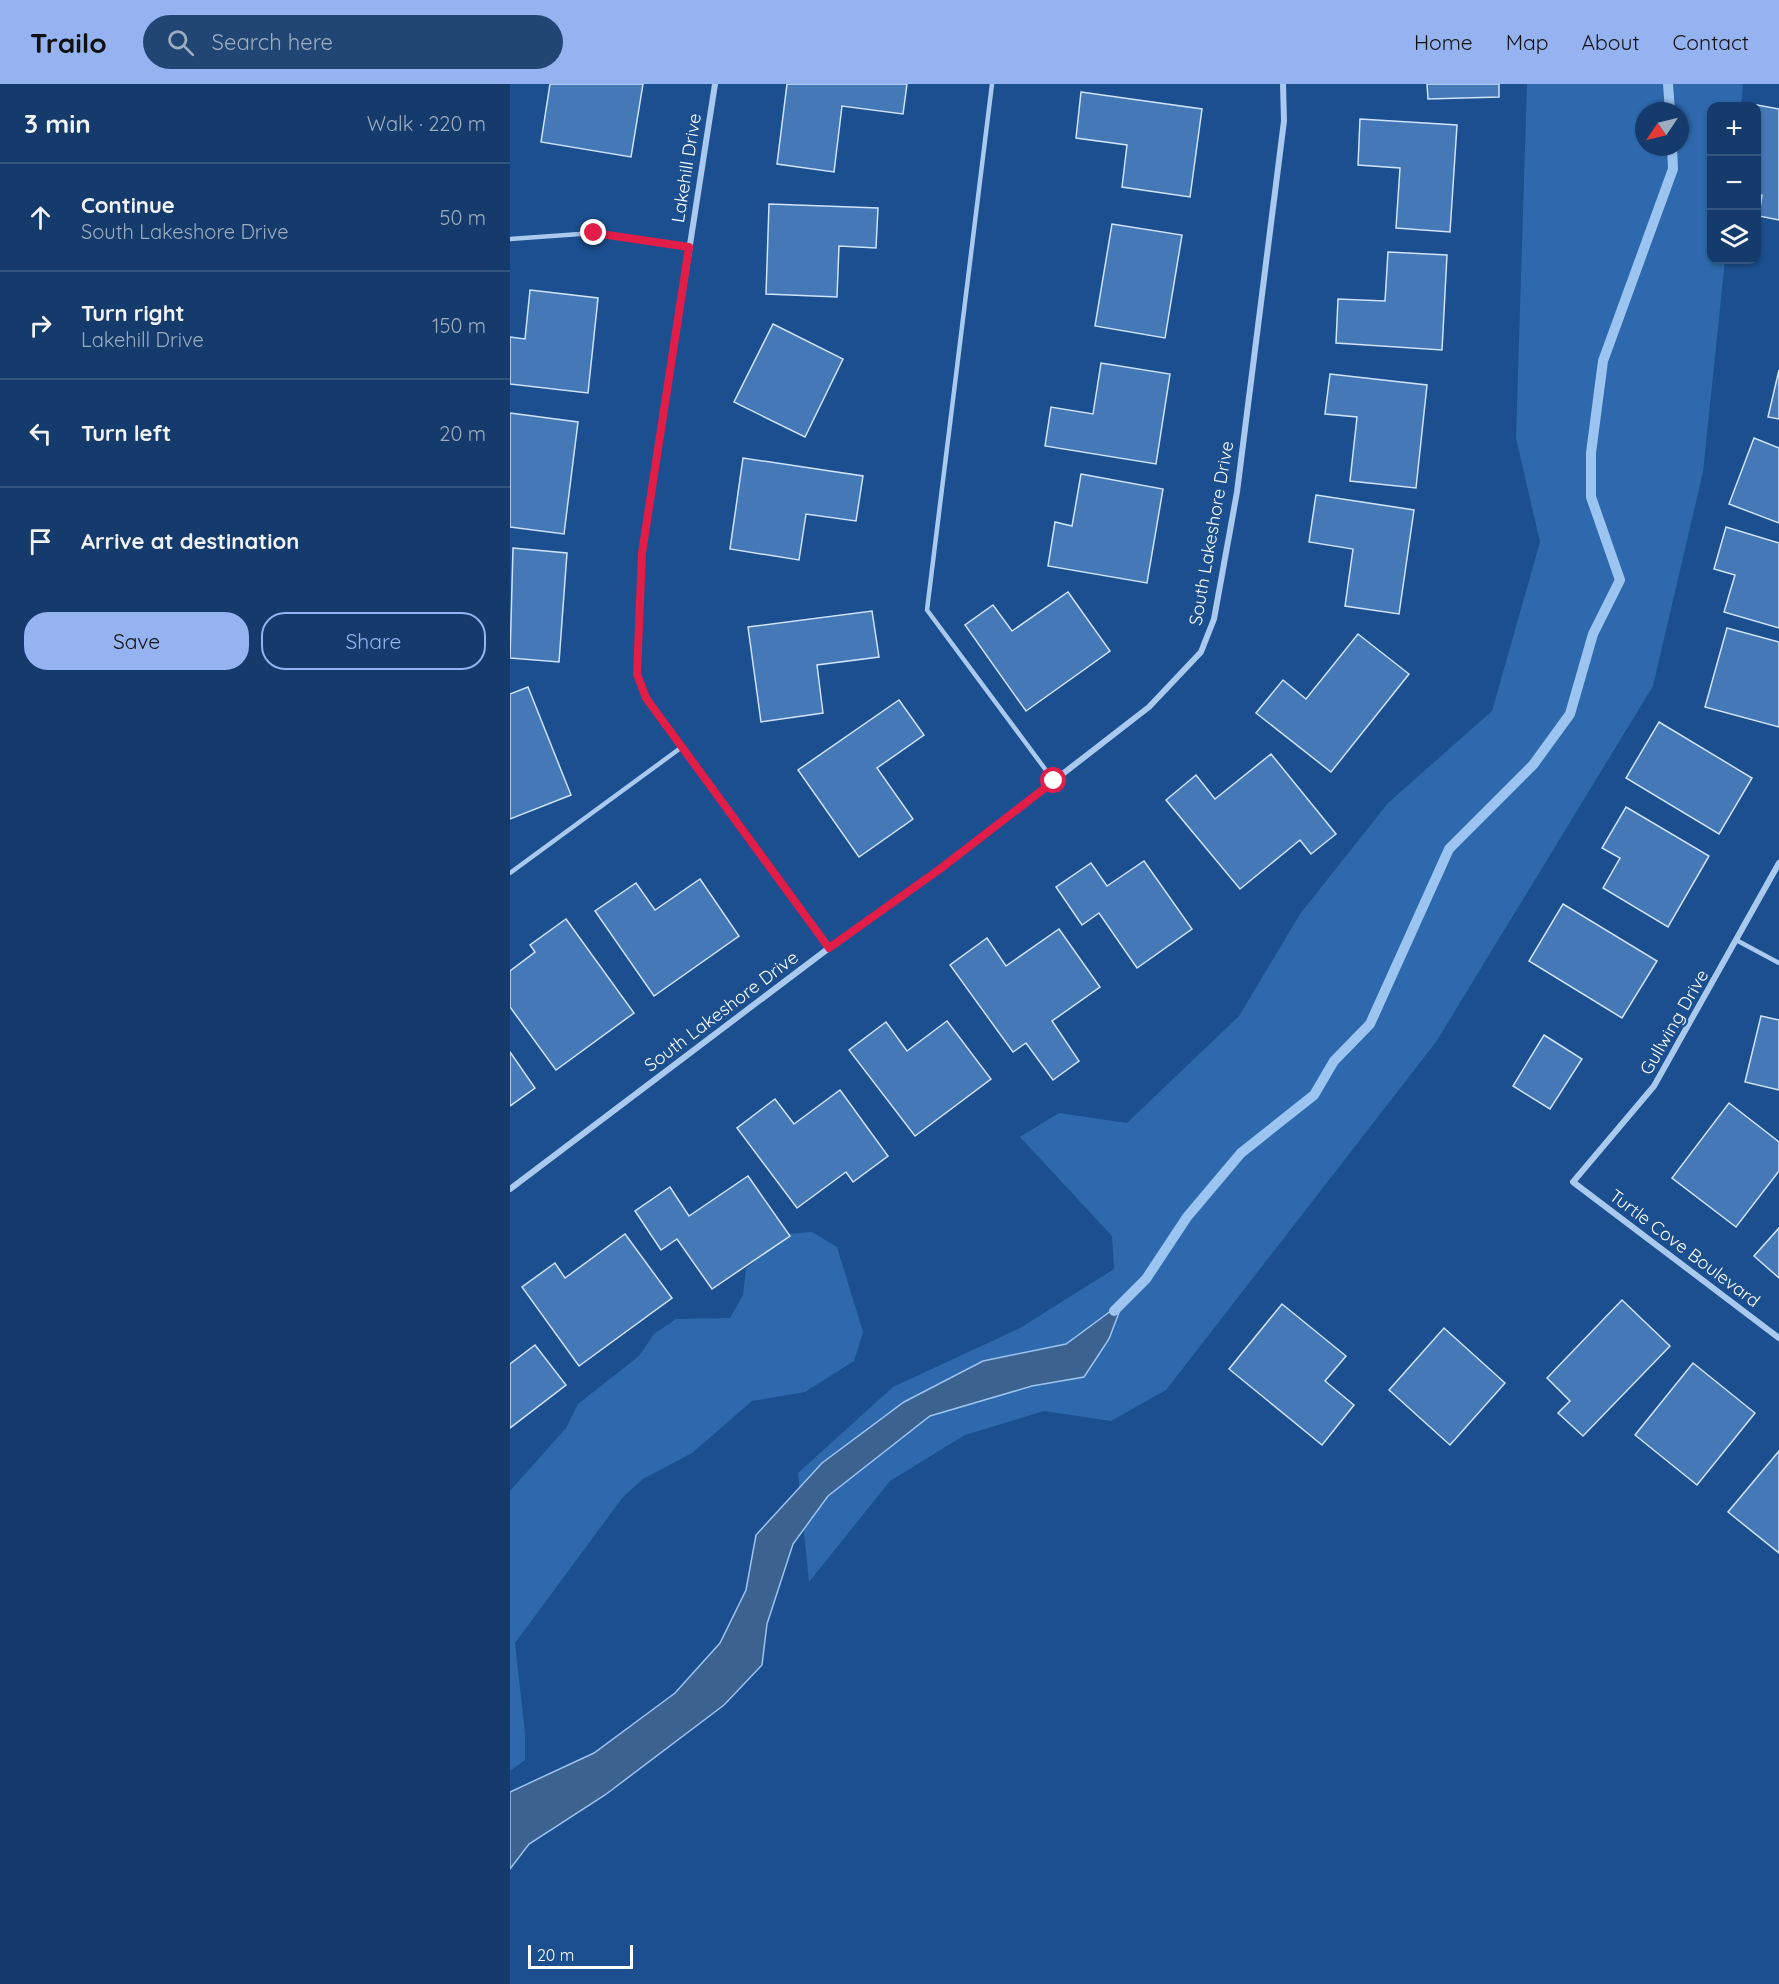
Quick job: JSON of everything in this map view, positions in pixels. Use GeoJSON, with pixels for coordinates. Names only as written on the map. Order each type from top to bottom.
{"type":"FeatureCollection","features":[{"type":"Feature","properties":{"kind":"street","name":"Lakehill Drive"},"geometry":{"type":"LineString","coordinates":[[715,84],[642,553],[637,674],[646,698],[829,948]]}},
{"type":"Feature","properties":{"kind":"street","name":"South Lakeshore Drive"},"geometry":{"type":"LineString","coordinates":[[510,1189],[829,948],[940,869],[1054,781],[1149,707],[1201,652],[1214,619],[1237,492],[1284,121],[1283,84]]}},
{"type":"Feature","properties":{"kind":"street","name":"Gullwing Drive"},"geometry":{"type":"LineString","coordinates":[[1574,1182],[1654,1086],[1738,941],[1779,863]]}},
{"type":"Feature","properties":{"kind":"street","name":"Turtle Cove Boulevard"},"geometry":{"type":"LineString","coordinates":[[1574,1182],[1779,1338]]}},
{"type":"Feature","properties":{"kind":"lane"},"geometry":{"type":"LineString","coordinates":[[992,84],[927,610],[1054,781]]}},
{"type":"Feature","properties":{"kind":"lane"},"geometry":{"type":"LineString","coordinates":[[510,239],[594,233],[689,247]]}},
{"type":"Feature","properties":{"kind":"lane"},"geometry":{"type":"LineString","coordinates":[[510,873],[682,747]]}},
{"type":"Feature","properties":{"kind":"lane"},"geometry":{"type":"LineString","coordinates":[[1738,941],[1779,963]]}},
{"type":"Feature","properties":{"kind":"shaded area"},"geometry":{"type":"Polygon","coordinates":[[[1527,84],[1743,84],[1741,102],[1707,102],[1707,264],[1725,264],[1703,472],[1653,686],[1436,1042],[1166,1390],[1111,1421],[1044,1411],[965,1435],[890,1481],[809,1582],[798,1473],[893,1387],[1020,1328],[1114,1269],[1112,1236],[1020,1137],[1059,1113],[1127,1123],[1239,1016],[1300,914],[1388,803],[1492,711],[1540,542],[1516,438],[1527,84]]]}},
{"type":"Feature","properties":{"kind":"shaded area"},"geometry":{"type":"Polygon","coordinates":[[[812,1232],[837,1247],[863,1332],[854,1361],[805,1392],[752,1401],[692,1453],[643,1479],[623,1497],[515,1643],[525,1733],[525,1760],[510,1771],[510,1491],[566,1428],[578,1404],[639,1356],[654,1334],[676,1319],[730,1318],[743,1295],[746,1269],[785,1234],[812,1232]]]}},
{"type":"Feature","properties":{"kind":"shaded area"},"geometry":{"type":"Polygon","coordinates":[[[1123,1302],[1109,1339],[1084,1377],[1032,1386],[930,1416],[828,1496],[793,1544],[767,1624],[762,1665],[724,1705],[605,1795],[529,1844],[510,1869],[510,1792],[594,1753],[675,1693],[720,1643],[746,1590],[756,1535],[822,1463],[904,1402],[983,1361],[1066,1344],[1123,1302]]]}},
{"type":"Feature","properties":{"kind":"building"},"geometry":{"type":"Polygon","coordinates":[[[550,84],[643,84],[631,157],[541,142],[550,84]]]}},
{"type":"Feature","properties":{"kind":"building"},"geometry":{"type":"Polygon","coordinates":[[[787,84],[907,84],[903,114],[842,106],[834,172],[777,164],[787,84]]]}},
{"type":"Feature","properties":{"kind":"building"},"geometry":{"type":"Polygon","coordinates":[[[1427,84],[1499,84],[1499,97],[1428,99],[1427,84]]]}},
{"type":"Feature","properties":{"kind":"building"},"geometry":{"type":"Polygon","coordinates":[[[1081,92],[1202,109],[1190,197],[1122,187],[1127,145],[1076,138],[1081,92]]]}},
{"type":"Feature","properties":{"kind":"building"},"geometry":{"type":"Polygon","coordinates":[[[1761,106],[1779,109],[1779,220],[1761,216],[1761,106]]]}},
{"type":"Feature","properties":{"kind":"building"},"geometry":{"type":"Polygon","coordinates":[[[1360,119],[1457,125],[1450,232],[1396,228],[1400,168],[1358,165],[1360,119]]]}},
{"type":"Feature","properties":{"kind":"building"},"geometry":{"type":"Polygon","coordinates":[[[769,204],[878,208],[876,248],[839,246],[837,297],[766,294],[769,204]]]}},
{"type":"Feature","properties":{"kind":"building"},"geometry":{"type":"Polygon","coordinates":[[[1112,224],[1182,235],[1165,338],[1095,326],[1112,224]]]}},
{"type":"Feature","properties":{"kind":"building"},"geometry":{"type":"Polygon","coordinates":[[[1388,252],[1447,255],[1442,350],[1336,343],[1338,299],[1385,301],[1388,252]]]}},
{"type":"Feature","properties":{"kind":"building"},"geometry":{"type":"Polygon","coordinates":[[[530,290],[598,298],[588,393],[510,384],[510,337],[525,339],[530,290]]]}},
{"type":"Feature","properties":{"kind":"building"},"geometry":{"type":"Polygon","coordinates":[[[773,324],[843,359],[805,437],[734,402],[773,324]]]}},
{"type":"Feature","properties":{"kind":"building"},"geometry":{"type":"Polygon","coordinates":[[[1101,363],[1170,374],[1156,464],[1045,446],[1051,407],[1093,414],[1101,363]]]}},
{"type":"Feature","properties":{"kind":"building"},"geometry":{"type":"Polygon","coordinates":[[[1779,370],[1779,419],[1768,417],[1779,370]]]}},
{"type":"Feature","properties":{"kind":"building"},"geometry":{"type":"Polygon","coordinates":[[[1330,374],[1427,385],[1416,488],[1350,481],[1357,417],[1325,414],[1330,374]]]}},
{"type":"Feature","properties":{"kind":"building"},"geometry":{"type":"Polygon","coordinates":[[[510,413],[578,422],[564,534],[510,527],[510,413]]]}},
{"type":"Feature","properties":{"kind":"building"},"geometry":{"type":"Polygon","coordinates":[[[1754,438],[1779,448],[1779,523],[1729,504],[1754,438]]]}},
{"type":"Feature","properties":{"kind":"building"},"geometry":{"type":"Polygon","coordinates":[[[743,458],[863,476],[856,521],[806,514],[799,560],[730,549],[743,458]]]}},
{"type":"Feature","properties":{"kind":"building"},"geometry":{"type":"Polygon","coordinates":[[[1081,474],[1163,489],[1147,583],[1048,566],[1055,522],[1072,526],[1081,474]]]}},
{"type":"Feature","properties":{"kind":"building"},"geometry":{"type":"Polygon","coordinates":[[[1316,495],[1414,510],[1399,614],[1345,606],[1353,549],[1309,542],[1316,495]]]}},
{"type":"Feature","properties":{"kind":"building"},"geometry":{"type":"Polygon","coordinates":[[[1726,527],[1779,543],[1779,628],[1724,612],[1735,575],[1714,569],[1726,527]]]}},
{"type":"Feature","properties":{"kind":"building"},"geometry":{"type":"Polygon","coordinates":[[[513,548],[567,553],[559,662],[510,658],[513,548]]]}},
{"type":"Feature","properties":{"kind":"building"},"geometry":{"type":"Polygon","coordinates":[[[1068,592],[1110,651],[1026,711],[965,625],[993,605],[1012,631],[1068,592]]]}},
{"type":"Feature","properties":{"kind":"building"},"geometry":{"type":"Polygon","coordinates":[[[872,611],[879,657],[817,665],[823,713],[761,722],[748,627],[872,611]]]}},
{"type":"Feature","properties":{"kind":"building"},"geometry":{"type":"Polygon","coordinates":[[[1727,628],[1779,642],[1779,727],[1705,707],[1727,628]]]}},
{"type":"Feature","properties":{"kind":"building"},"geometry":{"type":"Polygon","coordinates":[[[1358,634],[1409,674],[1331,772],[1256,713],[1283,680],[1306,699],[1358,634]]]}},
{"type":"Feature","properties":{"kind":"building"},"geometry":{"type":"Polygon","coordinates":[[[528,687],[571,795],[510,819],[510,694],[528,687]]]}},
{"type":"Feature","properties":{"kind":"building"},"geometry":{"type":"Polygon","coordinates":[[[899,700],[924,735],[877,768],[913,819],[859,857],[798,770],[899,700]]]}},
{"type":"Feature","properties":{"kind":"building"},"geometry":{"type":"Polygon","coordinates":[[[1659,722],[1752,778],[1719,834],[1626,778],[1659,722]]]}},
{"type":"Feature","properties":{"kind":"building"},"geometry":{"type":"Polygon","coordinates":[[[1271,754],[1336,834],[1311,854],[1300,840],[1240,889],[1166,800],[1196,775],[1215,799],[1271,754]]]}},
{"type":"Feature","properties":{"kind":"building"},"geometry":{"type":"Polygon","coordinates":[[[1626,807],[1709,856],[1668,927],[1603,888],[1620,858],[1602,848],[1626,807]]]}},
{"type":"Feature","properties":{"kind":"building"},"geometry":{"type":"Polygon","coordinates":[[[1144,861],[1192,929],[1137,968],[1099,913],[1082,925],[1056,887],[1091,863],[1107,886],[1144,861]]]}},
{"type":"Feature","properties":{"kind":"building"},"geometry":{"type":"Polygon","coordinates":[[[700,879],[739,936],[654,996],[595,911],[636,883],[655,910],[700,879]]]}},
{"type":"Feature","properties":{"kind":"building"},"geometry":{"type":"Polygon","coordinates":[[[1563,904],[1657,961],[1622,1018],[1529,961],[1563,904]]]}},
{"type":"Feature","properties":{"kind":"building"},"geometry":{"type":"Polygon","coordinates":[[[566,919],[634,1013],[556,1070],[510,1007],[510,971],[535,952],[530,945],[566,919]]]}},
{"type":"Feature","properties":{"kind":"building"},"geometry":{"type":"Polygon","coordinates":[[[1059,929],[1100,987],[1052,1021],[1079,1061],[1053,1080],[1026,1043],[1013,1052],[950,965],[987,938],[1006,966],[1059,929]]]}},
{"type":"Feature","properties":{"kind":"building"},"geometry":{"type":"Polygon","coordinates":[[[1761,1016],[1779,1020],[1779,1090],[1745,1082],[1761,1016]]]}},
{"type":"Feature","properties":{"kind":"building"},"geometry":{"type":"Polygon","coordinates":[[[947,1021],[991,1079],[915,1136],[849,1050],[886,1022],[907,1051],[947,1021]]]}},
{"type":"Feature","properties":{"kind":"building"},"geometry":{"type":"Polygon","coordinates":[[[1544,1035],[1582,1059],[1550,1109],[1513,1086],[1544,1035]]]}},
{"type":"Feature","properties":{"kind":"building"},"geometry":{"type":"Polygon","coordinates":[[[510,1052],[535,1088],[510,1106],[510,1052]]]}},
{"type":"Feature","properties":{"kind":"building"},"geometry":{"type":"Polygon","coordinates":[[[840,1090],[888,1156],[853,1182],[846,1172],[797,1208],[737,1128],[775,1099],[794,1124],[840,1090]]]}},
{"type":"Feature","properties":{"kind":"building"},"geometry":{"type":"Polygon","coordinates":[[[1729,1103],[1779,1142],[1779,1171],[1736,1227],[1672,1178],[1729,1103]]]}},
{"type":"Feature","properties":{"kind":"building"},"geometry":{"type":"Polygon","coordinates":[[[748,1176],[790,1236],[712,1289],[677,1239],[661,1250],[635,1211],[670,1187],[689,1216],[748,1176]]]}},
{"type":"Feature","properties":{"kind":"building"},"geometry":{"type":"Polygon","coordinates":[[[1779,1228],[1779,1278],[1754,1256],[1779,1228]]]}},
{"type":"Feature","properties":{"kind":"building"},"geometry":{"type":"Polygon","coordinates":[[[625,1234],[672,1298],[579,1366],[522,1287],[555,1263],[565,1278],[625,1234]]]}},
{"type":"Feature","properties":{"kind":"building"},"geometry":{"type":"Polygon","coordinates":[[[1622,1300],[1670,1346],[1583,1436],[1558,1413],[1570,1401],[1547,1378],[1622,1300]]]}},
{"type":"Feature","properties":{"kind":"building"},"geometry":{"type":"Polygon","coordinates":[[[1282,1304],[1346,1356],[1325,1381],[1354,1405],[1322,1445],[1229,1369],[1282,1304]]]}},
{"type":"Feature","properties":{"kind":"building"},"geometry":{"type":"Polygon","coordinates":[[[1444,1328],[1505,1383],[1450,1445],[1389,1390],[1444,1328]]]}},
{"type":"Feature","properties":{"kind":"building"},"geometry":{"type":"Polygon","coordinates":[[[535,1345],[566,1385],[510,1428],[510,1364],[535,1345]]]}},
{"type":"Feature","properties":{"kind":"building"},"geometry":{"type":"Polygon","coordinates":[[[1693,1363],[1755,1413],[1697,1485],[1635,1435],[1693,1363]]]}},
{"type":"Feature","properties":{"kind":"building"},"geometry":{"type":"Polygon","coordinates":[[[1779,1451],[1779,1553],[1728,1512],[1779,1451]]]}},
{"type":"Feature","properties":{"kind":"waterway"},"geometry":{"type":"LineString","coordinates":[[1668,84],[1669,102]]}},
{"type":"Feature","properties":{"kind":"waterway"},"geometry":{"type":"LineString","coordinates":[[1114,1311],[1146,1279],[1187,1217],[1241,1153],[1314,1095],[1334,1061],[1370,1024],[1449,849],[1533,765],[1570,714],[1593,634],[1620,580],[1591,497],[1591,453],[1603,361],[1673,169],[1672,156]]}},
{"type":"Feature","properties":{"kind":"route"},"geometry":{"type":"LineString","coordinates":[[594,233],[689,247],[642,553],[637,674],[646,698],[829,948],[940,869],[1054,781]]}}]}
